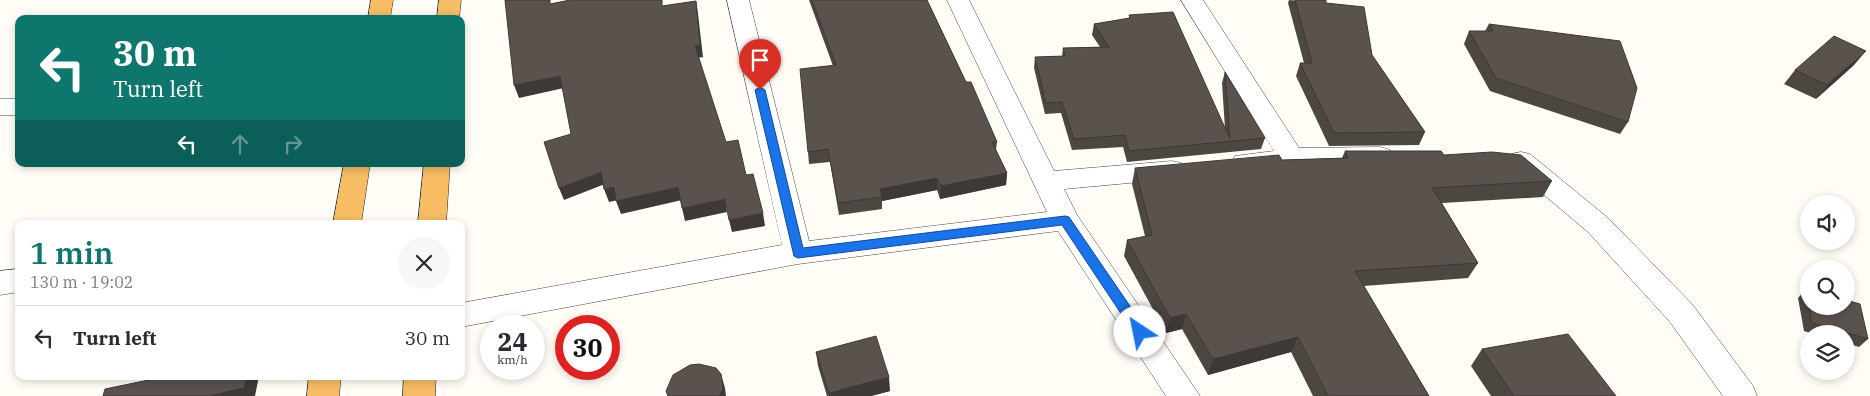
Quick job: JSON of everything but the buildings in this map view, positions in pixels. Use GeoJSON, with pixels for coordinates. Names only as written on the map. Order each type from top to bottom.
{"type":"FeatureCollection","features":[{"type":"Feature","properties":{"kind":"highway"},"geometry":{"type":"LineString","coordinates":[[380,15],[382,0]]}},
{"type":"Feature","properties":{"kind":"highway"},"geometry":{"type":"LineString","coordinates":[[448,15],[450,0]]}},
{"type":"Feature","properties":{"kind":"highway"},"geometry":{"type":"LineString","coordinates":[[343,220],[356,167]]}},
{"type":"Feature","properties":{"kind":"highway"},"geometry":{"type":"LineString","coordinates":[[432,220],[437,167]]}},
{"type":"Feature","properties":{"kind":"highway"},"geometry":{"type":"LineString","coordinates":[[323,396],[325,380]]}},
{"type":"Feature","properties":{"kind":"highway"},"geometry":{"type":"LineString","coordinates":[[419,396],[420,380]]}},
{"type":"Feature","properties":{"kind":"street"},"geometry":{"type":"LineString","coordinates":[[738,0],[798,253]]}},
{"type":"Feature","properties":{"kind":"street"},"geometry":{"type":"LineString","coordinates":[[958,0],[1065,220],[1184,396]]}},
{"type":"Feature","properties":{"kind":"street"},"geometry":{"type":"LineString","coordinates":[[1192,0],[1292,159]]}},
{"type":"Feature","properties":{"kind":"street"},"geometry":{"type":"LineString","coordinates":[[0,107],[15,107]]}},
{"type":"Feature","properties":{"kind":"street"},"geometry":{"type":"LineString","coordinates":[[1223,165],[1292,159],[1409,156]]}},
{"type":"Feature","properties":{"kind":"street"},"geometry":{"type":"LineString","coordinates":[[1494,158],[1520,160],[1598,225],[1680,313],[1741,396]]}},
{"type":"Feature","properties":{"kind":"street"},"geometry":{"type":"LineString","coordinates":[[1046,181],[1194,168]]}},
{"type":"Feature","properties":{"kind":"street"},"geometry":{"type":"LineString","coordinates":[[465,314],[798,253],[1065,220]]}},
{"type":"Feature","properties":{"kind":"street"},"geometry":{"type":"LineString","coordinates":[[0,283],[15,281]]}},
{"type":"Feature","properties":{"kind":"route"},"geometry":{"type":"LineString","coordinates":[[760,90],[798,253],[1065,220],[1140,332]]}}]}
